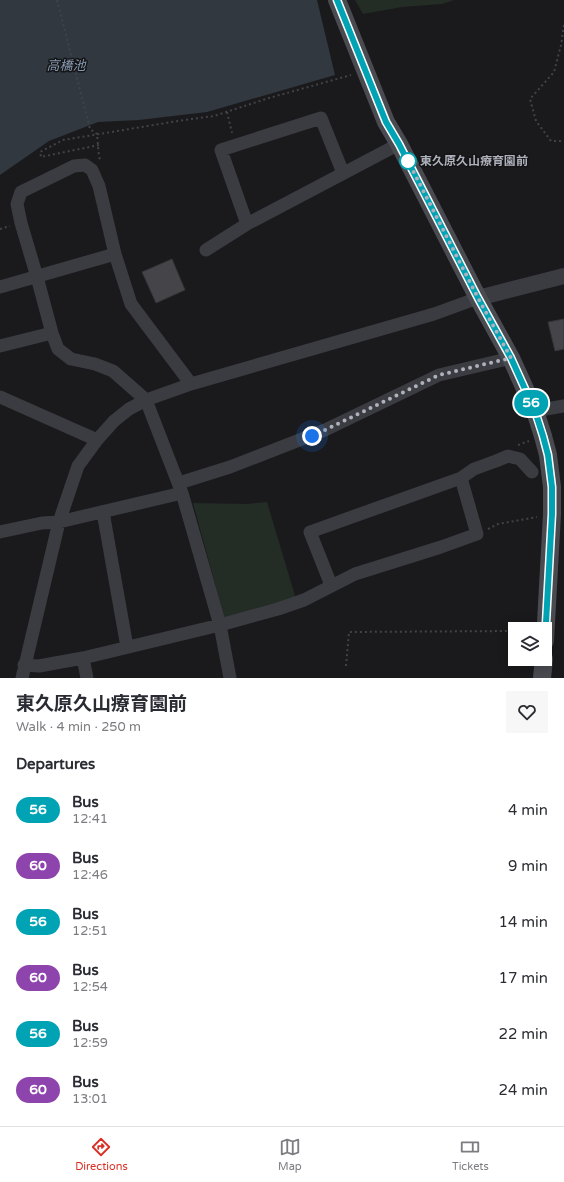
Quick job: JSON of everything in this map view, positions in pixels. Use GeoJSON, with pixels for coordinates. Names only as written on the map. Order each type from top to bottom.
{"type":"FeatureCollection","features":[{"type":"Feature","properties":{"kind":"main road"},"geometry":{"type":"LineString","coordinates":[[337,0],[386,122],[511,358],[535,411],[548,455],[552,487],[546,622]]}},
{"type":"Feature","properties":{"kind":"main road"},"geometry":{"type":"LineString","coordinates":[[542,678],[543,666]]}},
{"type":"Feature","properties":{"kind":"street"},"geometry":{"type":"LineString","coordinates":[[247,224],[221,150],[321,118],[343,173]]}},
{"type":"Feature","properties":{"kind":"street"},"geometry":{"type":"LineString","coordinates":[[206,250],[247,224],[399,144]]}},
{"type":"Feature","properties":{"kind":"street"},"geometry":{"type":"LineString","coordinates":[[191,384],[131,304],[115,254],[99,186],[92,170],[85,164],[74,166],[20,192],[17,204],[21,223],[52,333],[58,349],[71,359],[95,364],[113,371],[146,400],[181,488],[220,625],[230,678]]}},
{"type":"Feature","properties":{"kind":"street"},"geometry":{"type":"LineString","coordinates":[[0,287],[115,254]]}},
{"type":"Feature","properties":{"kind":"street"},"geometry":{"type":"LineString","coordinates":[[22,678],[59,522],[78,466],[97,440],[114,421],[129,409],[146,400],[191,384],[434,314],[478,298],[564,276]]}},
{"type":"Feature","properties":{"kind":"street"},"geometry":{"type":"LineString","coordinates":[[0,346],[52,333]]}},
{"type":"Feature","properties":{"kind":"street"},"geometry":{"type":"LineString","coordinates":[[0,532],[42,523],[59,522],[103,512],[181,488],[325,430],[439,375],[511,358]]}},
{"type":"Feature","properties":{"kind":"street"},"geometry":{"type":"LineString","coordinates":[[0,397],[97,440]]}},
{"type":"Feature","properties":{"kind":"street"},"geometry":{"type":"LineString","coordinates":[[535,411],[564,406]]}},
{"type":"Feature","properties":{"kind":"street"},"geometry":{"type":"LineString","coordinates":[[331,585],[310,532],[461,478],[474,468],[508,456],[520,459],[532,472]]}},
{"type":"Feature","properties":{"kind":"street"},"geometry":{"type":"LineString","coordinates":[[24,665],[39,666],[82,658],[220,625],[278,609],[304,600],[355,574],[477,534],[461,478]]}},
{"type":"Feature","properties":{"kind":"street"},"geometry":{"type":"LineString","coordinates":[[103,512],[127,647]]}},
{"type":"Feature","properties":{"kind":"street"},"geometry":{"type":"LineString","coordinates":[[82,658],[86,678]]}},
{"type":"Feature","properties":{"kind":"path"},"geometry":{"type":"LineString","coordinates":[[57,0],[90,129],[97,134],[101,162]]}},
{"type":"Feature","properties":{"kind":"path"},"geometry":{"type":"LineString","coordinates":[[564,25],[561,45],[554,72],[530,99],[536,120],[552,141],[564,140]]}},
{"type":"Feature","properties":{"kind":"path"},"geometry":{"type":"LineString","coordinates":[[99,145],[41,157],[40,152],[63,140],[214,116],[337,78],[366,71]]}},
{"type":"Feature","properties":{"kind":"path"},"geometry":{"type":"LineString","coordinates":[[227,112],[235,146]]}},
{"type":"Feature","properties":{"kind":"path"},"geometry":{"type":"LineString","coordinates":[[477,534],[498,524],[552,514]]}},
{"type":"Feature","properties":{"kind":"path"},"geometry":{"type":"LineString","coordinates":[[346,666],[349,632],[508,631]]}},
{"type":"Feature","properties":{"kind":"shaded area"},"geometry":{"type":"Polygon","coordinates":[[[355,0],[454,0],[442,4],[402,7],[363,14],[355,0]]]}},
{"type":"Feature","properties":{"kind":"shaded area"},"geometry":{"type":"Polygon","coordinates":[[[267,502],[296,599],[225,620],[193,503],[247,504],[267,502]]]}},
{"type":"Feature","properties":{"kind":"water","name":"高橋池"},"geometry":{"type":"Polygon","coordinates":[[[0,0],[317,0],[335,75],[207,112],[139,120],[98,122],[49,141],[0,175],[0,0]]]}},
{"type":"Feature","properties":{"kind":"building"},"geometry":{"type":"Polygon","coordinates":[[[172,259],[185,290],[156,303],[142,272],[172,259]]]}},
{"type":"Feature","properties":{"kind":"building"},"geometry":{"type":"Polygon","coordinates":[[[564,319],[564,349],[555,351],[548,322],[564,319]]]}},
{"type":"Feature","properties":{"kind":"bus line","name":"56"},"geometry":{"type":"LineString","coordinates":[[337,0],[386,122],[511,358],[535,411],[548,455],[552,487],[546,622]]}},
{"type":"Feature","properties":{"kind":"place","name":"東久原久山療育園前"},"geometry":{"type":"Point","coordinates":[408,161]}},
{"type":"Feature","properties":{"kind":"route"},"geometry":{"type":"LineString","coordinates":[[312,436],[439,375],[511,358],[478,298],[406,157],[408,161]]}}]}
